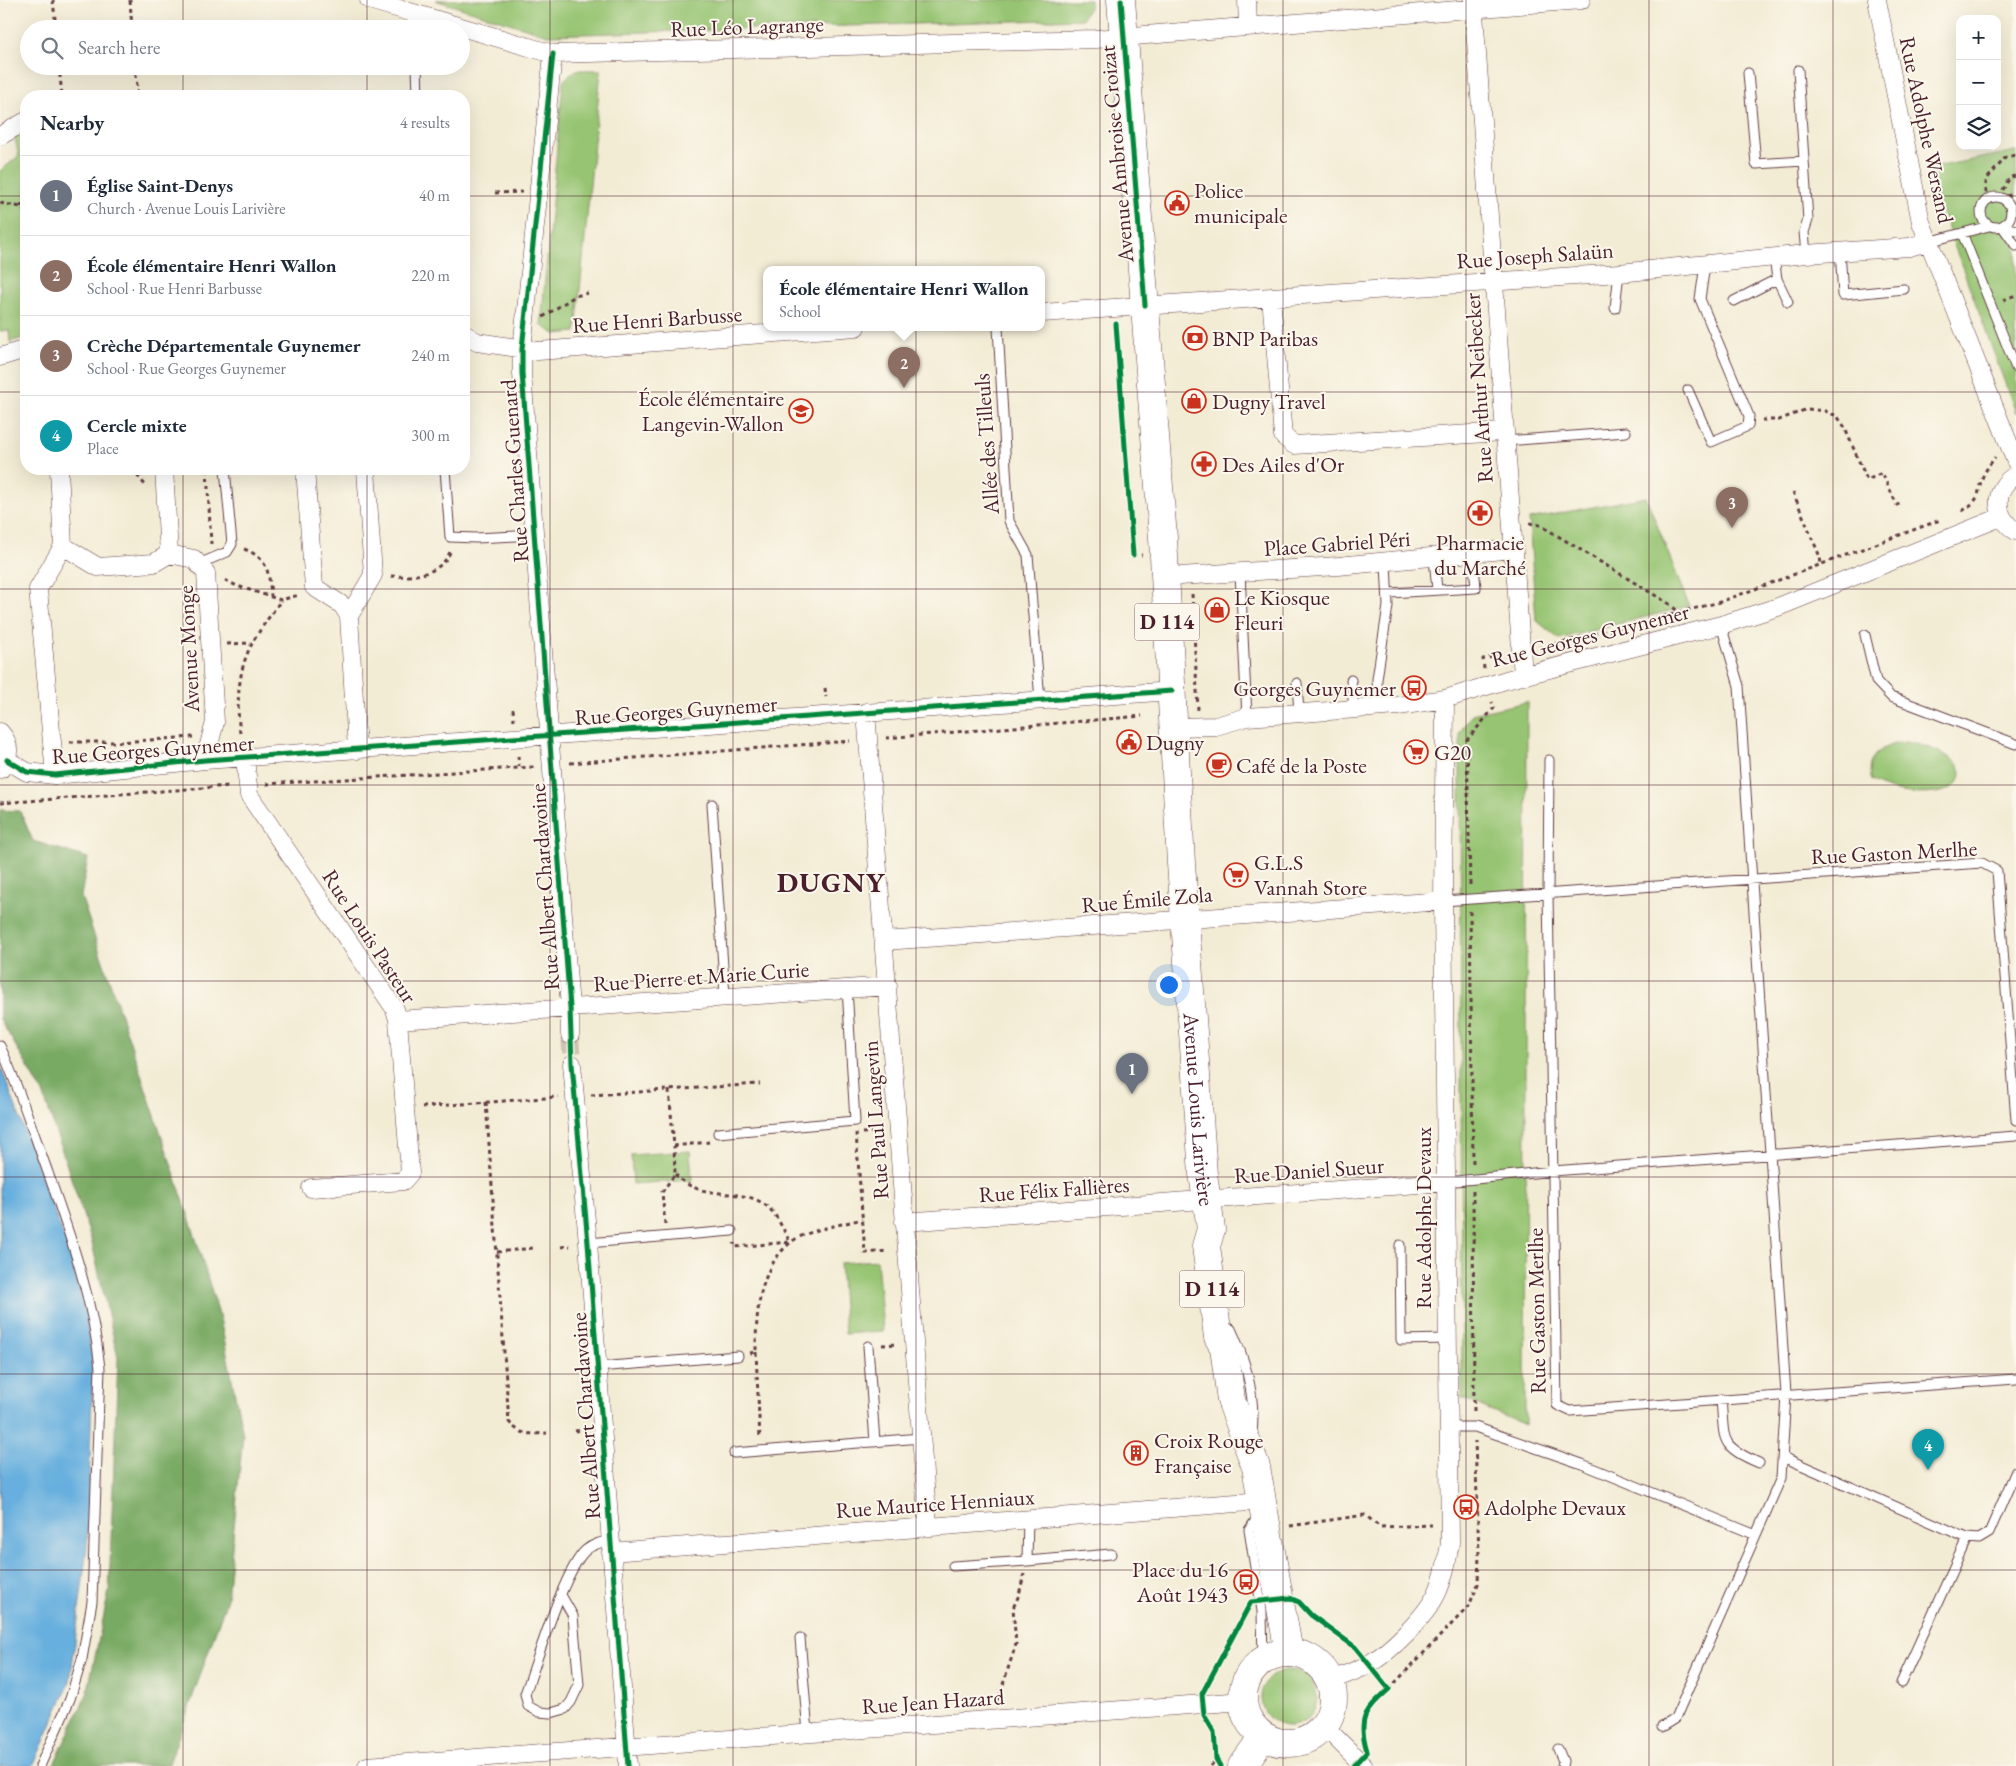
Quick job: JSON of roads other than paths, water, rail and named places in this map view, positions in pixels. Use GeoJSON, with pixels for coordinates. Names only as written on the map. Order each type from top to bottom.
{"type":"FeatureCollection","features":[{"type":"Feature","properties":{"kind":"main road","name":"Avenue Ambroise Croizat"},"geometry":{"type":"LineString","coordinates":[[1121,0],[1145,305],[1178,577],[1172,691]]}},
{"type":"Feature","properties":{"kind":"main road","name":"Avenue Louis Larivière"},"geometry":{"type":"LineString","coordinates":[[1172,691],[1185,920],[1206,1200],[1211,1229],[1206,1246],[1218,1337],[1227,1338],[1231,1400],[1256,1467],[1289,1653]]}},
{"type":"Feature","properties":{"kind":"main road"},"geometry":{"type":"LineString","coordinates":[[1289,1653],[1308,1657],[1324,1670],[1330,1680],[1333,1706],[1324,1726],[1310,1738],[1300,1742],[1278,1742],[1263,1737],[1251,1723],[1244,1701],[1245,1686],[1252,1672],[1263,1661],[1275,1655],[1289,1653]]}},
{"type":"Feature","properties":{"kind":"main road"},"geometry":{"type":"LineString","coordinates":[[1242,1766],[1263,1737]]}},
{"type":"Feature","properties":{"kind":"street","name":"Rue Léo Lagrange"},"geometry":{"type":"LineString","coordinates":[[369,0],[412,20]]}},
{"type":"Feature","properties":{"kind":"street"},"geometry":{"type":"LineString","coordinates":[[1247,0],[1248,26]]}},
{"type":"Feature","properties":{"kind":"street","name":"Rue Léo Lagrange"},"geometry":{"type":"LineString","coordinates":[[470,34],[552,54],[1096,39],[1473,4],[1581,0]]}},
{"type":"Feature","properties":{"kind":"street","name":"Rue Adolphe Wersand"},"geometry":{"type":"LineString","coordinates":[[1877,0],[1921,222],[2016,462]]}},
{"type":"Feature","properties":{"kind":"street","name":"Rue Arthur Neibecker"},"geometry":{"type":"LineString","coordinates":[[1473,4],[1523,675]]}},
{"type":"Feature","properties":{"kind":"street","name":"Rue Charles Guenard"},"geometry":{"type":"LineString","coordinates":[[549,736],[522,349],[552,54]]}},
{"type":"Feature","properties":{"kind":"street"},"geometry":{"type":"LineString","coordinates":[[0,136],[20,124]]}},
{"type":"Feature","properties":{"kind":"street","name":"Rue Joseph Salaün"},"geometry":{"type":"LineString","coordinates":[[1145,305],[1619,272],[1840,251],[1909,247],[1928,242]]}},
{"type":"Feature","properties":{"kind":"street"},"geometry":{"type":"LineString","coordinates":[[1270,297],[1283,436],[1294,445],[1504,437]]}},
{"type":"Feature","properties":{"kind":"street"},"geometry":{"type":"LineString","coordinates":[[1045,313],[1145,305]]}},
{"type":"Feature","properties":{"kind":"street","name":"Rue Henri Barbusse"},"geometry":{"type":"LineString","coordinates":[[470,338],[477,342],[538,351],[803,331]]}},
{"type":"Feature","properties":{"kind":"street"},"geometry":{"type":"LineString","coordinates":[[0,357],[20,351]]}},
{"type":"Feature","properties":{"kind":"street"},"geometry":{"type":"LineString","coordinates":[[55,775],[38,589],[63,546],[59,475]]}},
{"type":"Feature","properties":{"kind":"street","name":"Avenue Monge"},"geometry":{"type":"LineString","coordinates":[[164,475],[169,554],[194,559],[203,566],[211,645],[215,722],[205,760]]}},
{"type":"Feature","properties":{"kind":"street"},"geometry":{"type":"LineString","coordinates":[[305,475],[314,587],[342,605],[349,616],[357,750]]}},
{"type":"Feature","properties":{"kind":"street"},"geometry":{"type":"LineString","coordinates":[[349,616],[373,575],[366,475]]}},
{"type":"Feature","properties":{"kind":"street"},"geometry":{"type":"LineString","coordinates":[[2016,475],[2003,486],[1999,496],[2001,517],[2009,527],[2016,531]]}},
{"type":"Feature","properties":{"kind":"street","name":"Rue Georges Guynemer"},"geometry":{"type":"LineString","coordinates":[[1174,727],[1216,726],[1247,717],[1398,706],[1445,698],[1523,675],[1721,625],[1778,607],[2001,517]]}},
{"type":"Feature","properties":{"kind":"street"},"geometry":{"type":"LineString","coordinates":[[63,546],[98,567],[154,563],[169,554]]}},
{"type":"Feature","properties":{"kind":"street","name":"Place Gabriel Péri"},"geometry":{"type":"LineString","coordinates":[[1178,577],[1473,555],[1514,549]]}},
{"type":"Feature","properties":{"kind":"street","name":"Rue Georges Guynemer"},"geometry":{"type":"LineString","coordinates":[[3,765],[27,772],[55,775],[205,760],[1172,691]]}},
{"type":"Feature","properties":{"kind":"street","name":"Rue Adolphe Devaux"},"geometry":{"type":"LineString","coordinates":[[1330,1680],[1369,1664],[1388,1650],[1423,1614],[1436,1596],[1448,1556],[1443,901],[1445,698]]}},
{"type":"Feature","properties":{"kind":"street","name":"Rue Paul Langevin"},"geometry":{"type":"LineString","coordinates":[[866,712],[928,1526]]}},
{"type":"Feature","properties":{"kind":"street"},"geometry":{"type":"LineString","coordinates":[[0,732],[9,750],[3,765]]}},
{"type":"Feature","properties":{"kind":"street","name":"Rue Albert Chardavoine"},"geometry":{"type":"LineString","coordinates":[[549,736],[570,1008],[570,1035]]}},
{"type":"Feature","properties":{"kind":"street","name":"Rue Louis Pasteur"},"geometry":{"type":"LineString","coordinates":[[245,758],[246,785],[249,795],[395,1009],[398,1020],[410,1173],[403,1181],[311,1188]]}},
{"type":"Feature","properties":{"kind":"street","name":"Rue Émile Zola"},"geometry":{"type":"LineString","coordinates":[[884,941],[1443,901]]}},
{"type":"Feature","properties":{"kind":"street","name":"Rue Pierre et Marie Curie"},"geometry":{"type":"LineString","coordinates":[[398,1020],[888,986]]}},
{"type":"Feature","properties":{"kind":"street","name":"Rue Albert Chardavoine"},"geometry":{"type":"LineString","coordinates":[[572,1064],[588,1243],[628,1766]]}},
{"type":"Feature","properties":{"kind":"street","name":"Rue Daniel Sueur"},"geometry":{"type":"LineString","coordinates":[[1206,1200],[1446,1182]]}},
{"type":"Feature","properties":{"kind":"street","name":"Rue Félix Fallières"},"geometry":{"type":"LineString","coordinates":[[904,1222],[1206,1200]]}},
{"type":"Feature","properties":{"kind":"street","name":"Rue Maurice Henniaux"},"geometry":{"type":"LineString","coordinates":[[611,1546],[1028,1518],[1265,1513]]}},
{"type":"Feature","properties":{"kind":"street","name":"Rue Jean Hazard"},"geometry":{"type":"LineString","coordinates":[[366,1766],[1244,1701]]}},
{"type":"Feature","properties":{"kind":"street"},"geometry":{"type":"LineString","coordinates":[[1324,1726],[1364,1766]]}},
{"type":"Feature","properties":{"kind":"lane"},"geometry":{"type":"LineString","coordinates":[[1798,70],[1808,220],[1804,232],[1806,254]]}},
{"type":"Feature","properties":{"kind":"lane"},"geometry":{"type":"LineString","coordinates":[[1748,73],[1756,164],[1804,161]]}},
{"type":"Feature","properties":{"kind":"lane"},"geometry":{"type":"LineString","coordinates":[[417,75],[418,90]]}},
{"type":"Feature","properties":{"kind":"lane"},"geometry":{"type":"LineString","coordinates":[[1988,226],[1981,214],[1986,201],[1999,197],[2007,202],[2011,210],[2009,220],[2002,226]]}},
{"type":"Feature","properties":{"kind":"lane"},"geometry":{"type":"LineString","coordinates":[[1928,242],[1988,226],[2002,226],[2016,230]]}},
{"type":"Feature","properties":{"kind":"lane"},"geometry":{"type":"LineString","coordinates":[[2002,226],[2016,246]]}},
{"type":"Feature","properties":{"kind":"lane"},"geometry":{"type":"LineString","coordinates":[[1962,233],[2014,356],[2016,368]]}},
{"type":"Feature","properties":{"kind":"lane"},"geometry":{"type":"LineString","coordinates":[[1840,251],[1843,295],[1904,289]]}},
{"type":"Feature","properties":{"kind":"lane"},"geometry":{"type":"LineString","coordinates":[[1774,257],[1777,280],[1788,302]]}},
{"type":"Feature","properties":{"kind":"lane"},"geometry":{"type":"LineString","coordinates":[[1688,390],[1711,442],[1748,426],[1750,416],[1700,299],[1705,265]]}},
{"type":"Feature","properties":{"kind":"lane"},"geometry":{"type":"LineString","coordinates":[[1614,308],[1619,272]]}},
{"type":"Feature","properties":{"kind":"lane"},"geometry":{"type":"LineString","coordinates":[[1734,301],[1777,280]]}},
{"type":"Feature","properties":{"kind":"lane","name":"Allée des Tilleuls"},"geometry":{"type":"LineString","coordinates":[[998,331],[1009,521],[1028,555],[1040,700]]}},
{"type":"Feature","properties":{"kind":"lane"},"geometry":{"type":"LineString","coordinates":[[1504,437],[1626,432]]}},
{"type":"Feature","properties":{"kind":"lane"},"geometry":{"type":"LineString","coordinates":[[203,566],[227,552],[232,544],[226,475]]}},
{"type":"Feature","properties":{"kind":"lane"},"geometry":{"type":"LineString","coordinates":[[445,475],[450,536],[476,538],[535,535]]}},
{"type":"Feature","properties":{"kind":"lane"},"geometry":{"type":"LineString","coordinates":[[1388,593],[1476,588],[1473,555]]}},
{"type":"Feature","properties":{"kind":"lane"},"geometry":{"type":"LineString","coordinates":[[1434,558],[1437,590]]}},
{"type":"Feature","properties":{"kind":"lane"},"geometry":{"type":"LineString","coordinates":[[1378,707],[1377,685],[1388,593],[1386,562]]}},
{"type":"Feature","properties":{"kind":"lane"},"geometry":{"type":"LineString","coordinates":[[1240,573],[1247,717]]}},
{"type":"Feature","properties":{"kind":"lane"},"geometry":{"type":"LineString","coordinates":[[1662,1727],[1675,1719],[1781,1478],[1783,1457],[1786,1394],[1739,686],[1721,625]]}},
{"type":"Feature","properties":{"kind":"lane"},"geometry":{"type":"LineString","coordinates":[[1865,634],[1876,681],[1891,697],[2016,744]]}},
{"type":"Feature","properties":{"kind":"lane"},"geometry":{"type":"LineString","coordinates":[[1350,680],[1354,709]]}},
{"type":"Feature","properties":{"kind":"lane"},"geometry":{"type":"LineString","coordinates":[[1297,683],[1299,713]]}},
{"type":"Feature","properties":{"kind":"lane","name":"Rue Gaston Merlhe"},"geometry":{"type":"LineString","coordinates":[[1549,760],[1548,894],[1556,1405],[1570,1411],[1786,1394],[2016,1380]]}},
{"type":"Feature","properties":{"kind":"lane"},"geometry":{"type":"LineString","coordinates":[[712,804],[725,996]]}},
{"type":"Feature","properties":{"kind":"lane","name":"Rue Gaston Merlhe"},"geometry":{"type":"LineString","coordinates":[[1443,901],[1982,863],[1997,871],[2016,1120]]}},
{"type":"Feature","properties":{"kind":"lane"},"geometry":{"type":"LineString","coordinates":[[718,1133],[855,1121],[847,988]]}},
{"type":"Feature","properties":{"kind":"lane"},"geometry":{"type":"LineString","coordinates":[[0,1046],[12,1073],[73,1243],[96,1329],[100,1368],[92,1602],[82,1659],[70,1699],[40,1766]]}},
{"type":"Feature","properties":{"kind":"lane"},"geometry":{"type":"LineString","coordinates":[[1446,1182],[1473,1181],[1553,1171],[2016,1136]]}},
{"type":"Feature","properties":{"kind":"lane"},"geometry":{"type":"LineString","coordinates":[[588,1243],[732,1231]]}},
{"type":"Feature","properties":{"kind":"lane"},"geometry":{"type":"LineString","coordinates":[[1400,1245],[1401,1340],[1446,1339]]}},
{"type":"Feature","properties":{"kind":"lane"},"geometry":{"type":"LineString","coordinates":[[868,1346],[875,1442]]}},
{"type":"Feature","properties":{"kind":"lane"},"geometry":{"type":"LineString","coordinates":[[597,1367],[738,1356]]}},
{"type":"Feature","properties":{"kind":"lane"},"geometry":{"type":"LineString","coordinates":[[1721,1399],[1725,1441],[1734,1452],[1759,1463]]}},
{"type":"Feature","properties":{"kind":"lane"},"geometry":{"type":"LineString","coordinates":[[1447,1427],[1475,1428],[1582,1464],[1756,1535]]}},
{"type":"Feature","properties":{"kind":"lane"},"geometry":{"type":"LineString","coordinates":[[734,1453],[921,1438]]}},
{"type":"Feature","properties":{"kind":"lane"},"geometry":{"type":"LineString","coordinates":[[1783,1457],[1967,1538],[1979,1539],[1989,1533],[2016,1471]]}},
{"type":"Feature","properties":{"kind":"lane"},"geometry":{"type":"LineString","coordinates":[[1263,1661],[1262,1611],[1250,1530],[1265,1513]]}},
{"type":"Feature","properties":{"kind":"lane"},"geometry":{"type":"LineString","coordinates":[[1027,1561],[1028,1518]]}},
{"type":"Feature","properties":{"kind":"lane"},"geometry":{"type":"LineString","coordinates":[[1901,1684],[1967,1538]]}},
{"type":"Feature","properties":{"kind":"lane"},"geometry":{"type":"LineString","coordinates":[[561,1595],[573,1616],[579,1685],[571,1702],[565,1709],[540,1712],[528,1706],[525,1694],[561,1595],[567,1579],[582,1555],[594,1544],[611,1546]]}},
{"type":"Feature","properties":{"kind":"lane"},"geometry":{"type":"LineString","coordinates":[[953,1566],[1111,1554]]}},
{"type":"Feature","properties":{"kind":"lane"},"geometry":{"type":"LineString","coordinates":[[800,1638],[808,1733]]}},
{"type":"Feature","properties":{"kind":"lane"},"geometry":{"type":"LineString","coordinates":[[1558,1750],[1563,1761],[1562,1766]]}},
{"type":"Feature","properties":{"kind":"water"},"geometry":{"type":"Polygon","coordinates":[[[0,1064],[68,1248],[86,1314],[93,1366],[87,1547],[70,1682],[33,1766],[0,1766],[0,1064]]]}},
{"type":"Feature","properties":{"kind":"tunnel"},"geometry":{"type":"LineString","coordinates":[[570,1035],[572,1064]]}},
{"type":"Feature","properties":{"kind":"place","name":"Police municipale"},"geometry":{"type":"Point","coordinates":[1177,203]}},
{"type":"Feature","properties":{"kind":"place","name":"BNP Paribas"},"geometry":{"type":"Point","coordinates":[1195,338]}},
{"type":"Feature","properties":{"kind":"place","name":"École élémentaire Henri Wallon"},"geometry":{"type":"Point","coordinates":[904,388]}},
{"type":"Feature","properties":{"kind":"place","name":"Dugny Travel"},"geometry":{"type":"Point","coordinates":[1194,401]}},
{"type":"Feature","properties":{"kind":"place","name":"École élémentaire Langevin-Wallon"},"geometry":{"type":"Point","coordinates":[801,411]}},
{"type":"Feature","properties":{"kind":"place","name":"Des Ailes d'Or"},"geometry":{"type":"Point","coordinates":[1204,464]}},
{"type":"Feature","properties":{"kind":"place","name":"Pharmacie du Marché"},"geometry":{"type":"Point","coordinates":[1480,513]}},
{"type":"Feature","properties":{"kind":"place","name":"Crèche Départementale Guynemer"},"geometry":{"type":"Point","coordinates":[1732,528]}},
{"type":"Feature","properties":{"kind":"place","name":"Le Kiosque Fleuri"},"geometry":{"type":"Point","coordinates":[1217,610]}},
{"type":"Feature","properties":{"kind":"place","name":"Georges Guynemer"},"geometry":{"type":"Point","coordinates":[1414,688]}},
{"type":"Feature","properties":{"kind":"place","name":"Dugny"},"geometry":{"type":"Point","coordinates":[1129,742]}},
{"type":"Feature","properties":{"kind":"place","name":"G20"},"geometry":{"type":"Point","coordinates":[1416,752]}},
{"type":"Feature","properties":{"kind":"place","name":"Café de la Poste"},"geometry":{"type":"Point","coordinates":[1219,765]}},
{"type":"Feature","properties":{"kind":"place","name":"G.L.S Vannah Store"},"geometry":{"type":"Point","coordinates":[1236,875]}},
{"type":"Feature","properties":{"kind":"place","name":"Église Saint-Denys"},"geometry":{"type":"Point","coordinates":[1132,1094]}},
{"type":"Feature","properties":{"kind":"place","name":"Croix Rouge Française"},"geometry":{"type":"Point","coordinates":[1136,1453]}},
{"type":"Feature","properties":{"kind":"place","name":"Cercle mixte"},"geometry":{"type":"Point","coordinates":[1928,1470]}},
{"type":"Feature","properties":{"kind":"place","name":"Adolphe Devaux"},"geometry":{"type":"Point","coordinates":[1466,1507]}},
{"type":"Feature","properties":{"kind":"place","name":"Place du 16 Août 1943"},"geometry":{"type":"Point","coordinates":[1246,1582]}},
{"type":"Feature","properties":{"kind":"district","name":"DUGNY"},"geometry":{"type":"Point","coordinates":[831,882]}}]}
